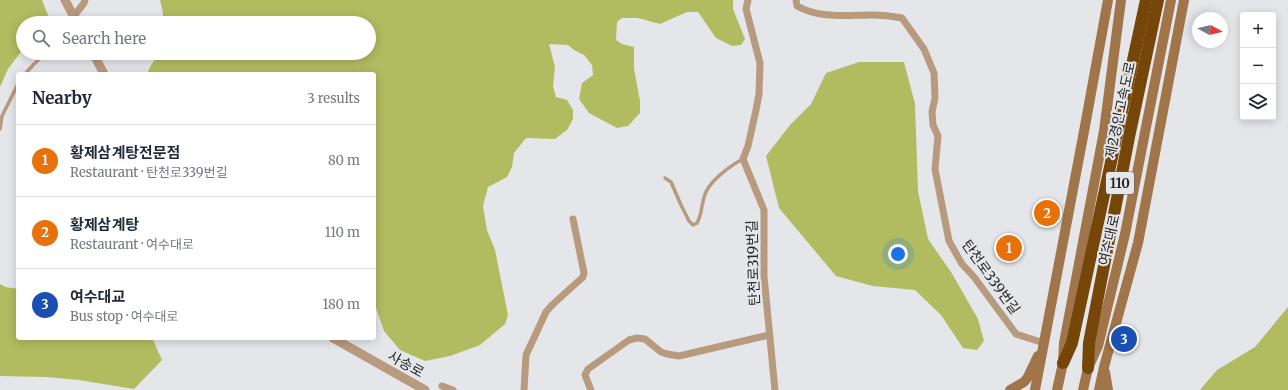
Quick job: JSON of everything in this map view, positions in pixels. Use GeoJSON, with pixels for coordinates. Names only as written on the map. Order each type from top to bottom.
{"type":"FeatureCollection","features":[{"type":"Feature","properties":{"kind":"highway","name":"제2경인고속도로"},"geometry":{"type":"LineString","coordinates":[[1062,363],[1072,342],[1146,0]]}},
{"type":"Feature","properties":{"kind":"highway","name":"제2경인고속도로"},"geometry":{"type":"LineString","coordinates":[[1088,368],[1089,343],[1129,137],[1158,0]]}},
{"type":"Feature","properties":{"kind":"main road"},"geometry":{"type":"LineString","coordinates":[[1035,390],[1108,0]]}},
{"type":"Feature","properties":{"kind":"main road","name":"여수대로"},"geometry":{"type":"LineString","coordinates":[[1057,390],[1064,343],[1104,131],[1121,0]]}},
{"type":"Feature","properties":{"kind":"main road","name":"여수대로"},"geometry":{"type":"LineString","coordinates":[[1084,385],[1088,368],[1098,346],[1125,234],[1171,0]]}},
{"type":"Feature","properties":{"kind":"main road"},"geometry":{"type":"LineString","coordinates":[[1099,390],[1138,243],[1184,0]]}},
{"type":"Feature","properties":{"kind":"main road"},"geometry":{"type":"LineString","coordinates":[[1010,390],[1024,382],[1028,377],[1044,343]]}},
{"type":"Feature","properties":{"kind":"main road"},"geometry":{"type":"LineString","coordinates":[[1104,367],[1108,390]]}},
{"type":"Feature","properties":{"kind":"street"},"geometry":{"type":"LineString","coordinates":[[65,0],[74,16]]}},
{"type":"Feature","properties":{"kind":"street"},"geometry":{"type":"LineString","coordinates":[[78,16],[85,0]]}},
{"type":"Feature","properties":{"kind":"street"},"geometry":{"type":"LineString","coordinates":[[743,160],[748,146],[759,94],[760,63],[746,9],[748,0]]}},
{"type":"Feature","properties":{"kind":"street","name":"탄천로339번길"},"geometry":{"type":"LineString","coordinates":[[796,0],[797,6],[805,11],[830,16],[882,15],[902,18],[924,49],[934,73],[935,98],[932,112],[933,125],[938,136],[934,169],[949,241],[962,264],[974,277],[1016,334],[1044,343]]}},
{"type":"Feature","properties":{"kind":"street"},"geometry":{"type":"LineString","coordinates":[[97,60],[103,72]]}},
{"type":"Feature","properties":{"kind":"street","name":"탄천로319번길"},"geometry":{"type":"LineString","coordinates":[[743,160],[764,210],[764,276],[774,390]]}},
{"type":"Feature","properties":{"kind":"street"},"geometry":{"type":"LineString","coordinates":[[524,390],[526,355],[546,312],[583,277],[584,272],[574,219]]}},
{"type":"Feature","properties":{"kind":"street"},"geometry":{"type":"LineString","coordinates":[[591,390],[584,375],[588,369],[629,340],[641,337],[645,338],[661,352],[679,356],[769,335]]}},
{"type":"Feature","properties":{"kind":"street","name":"사송로"},"geometry":{"type":"LineString","coordinates":[[336,340],[425,390]]}},
{"type":"Feature","properties":{"kind":"street"},"geometry":{"type":"LineString","coordinates":[[442,386],[453,390]]}},
{"type":"Feature","properties":{"kind":"lane"},"geometry":{"type":"LineString","coordinates":[[27,72],[38,60]]}},
{"type":"Feature","properties":{"kind":"lane"},"geometry":{"type":"LineString","coordinates":[[0,128],[2,116],[16,88]]}},
{"type":"Feature","properties":{"kind":"lane"},"geometry":{"type":"LineString","coordinates":[[665,178],[671,182],[689,221],[693,225],[697,223],[701,216],[707,190],[730,166],[743,160]]}},
{"type":"Feature","properties":{"kind":"green space"},"geometry":{"type":"Polygon","coordinates":[[[0,0],[42,0],[48,16],[16,16],[16,58],[8,69],[0,87],[0,0]]]}},
{"type":"Feature","properties":{"kind":"green space"},"geometry":{"type":"Polygon","coordinates":[[[160,0],[733,0],[733,9],[745,39],[741,45],[732,46],[716,38],[698,12],[687,12],[660,24],[638,18],[622,18],[617,22],[616,40],[622,44],[634,47],[634,69],[640,101],[640,113],[628,126],[617,128],[589,113],[579,99],[582,83],[593,75],[592,65],[584,55],[568,45],[549,44],[555,67],[553,86],[556,97],[567,100],[573,110],[573,119],[567,130],[555,139],[526,138],[514,153],[512,167],[507,177],[488,187],[483,206],[487,230],[495,250],[508,315],[505,324],[480,345],[450,356],[425,361],[400,350],[384,331],[376,308],[376,72],[148,72],[155,60],[376,60],[376,16],[163,16],[160,0]]]}},
{"type":"Feature","properties":{"kind":"green space"},"geometry":{"type":"Polygon","coordinates":[[[859,62],[904,62],[915,104],[918,191],[928,239],[951,272],[978,319],[984,341],[977,350],[963,348],[941,315],[915,290],[873,286],[836,276],[779,208],[766,156],[790,125],[811,104],[826,73],[859,62]]]}},
{"type":"Feature","properties":{"kind":"green space"},"geometry":{"type":"Polygon","coordinates":[[[0,284],[16,289],[16,340],[153,340],[162,360],[134,389],[79,380],[46,377],[0,376],[0,284]]]}},
{"type":"Feature","properties":{"kind":"green space"},"geometry":{"type":"Polygon","coordinates":[[[1288,307],[1288,390],[1200,390],[1217,370],[1255,347],[1288,307]]]}},
{"type":"Feature","properties":{"kind":"place","name":"황제삼계탕"},"geometry":{"type":"Point","coordinates":[1047,213]}},
{"type":"Feature","properties":{"kind":"place","name":"황제삼계탕전문점"},"geometry":{"type":"Point","coordinates":[1009,248]}},
{"type":"Feature","properties":{"kind":"place","name":"여수대교"},"geometry":{"type":"Point","coordinates":[1124,339]}}]}
